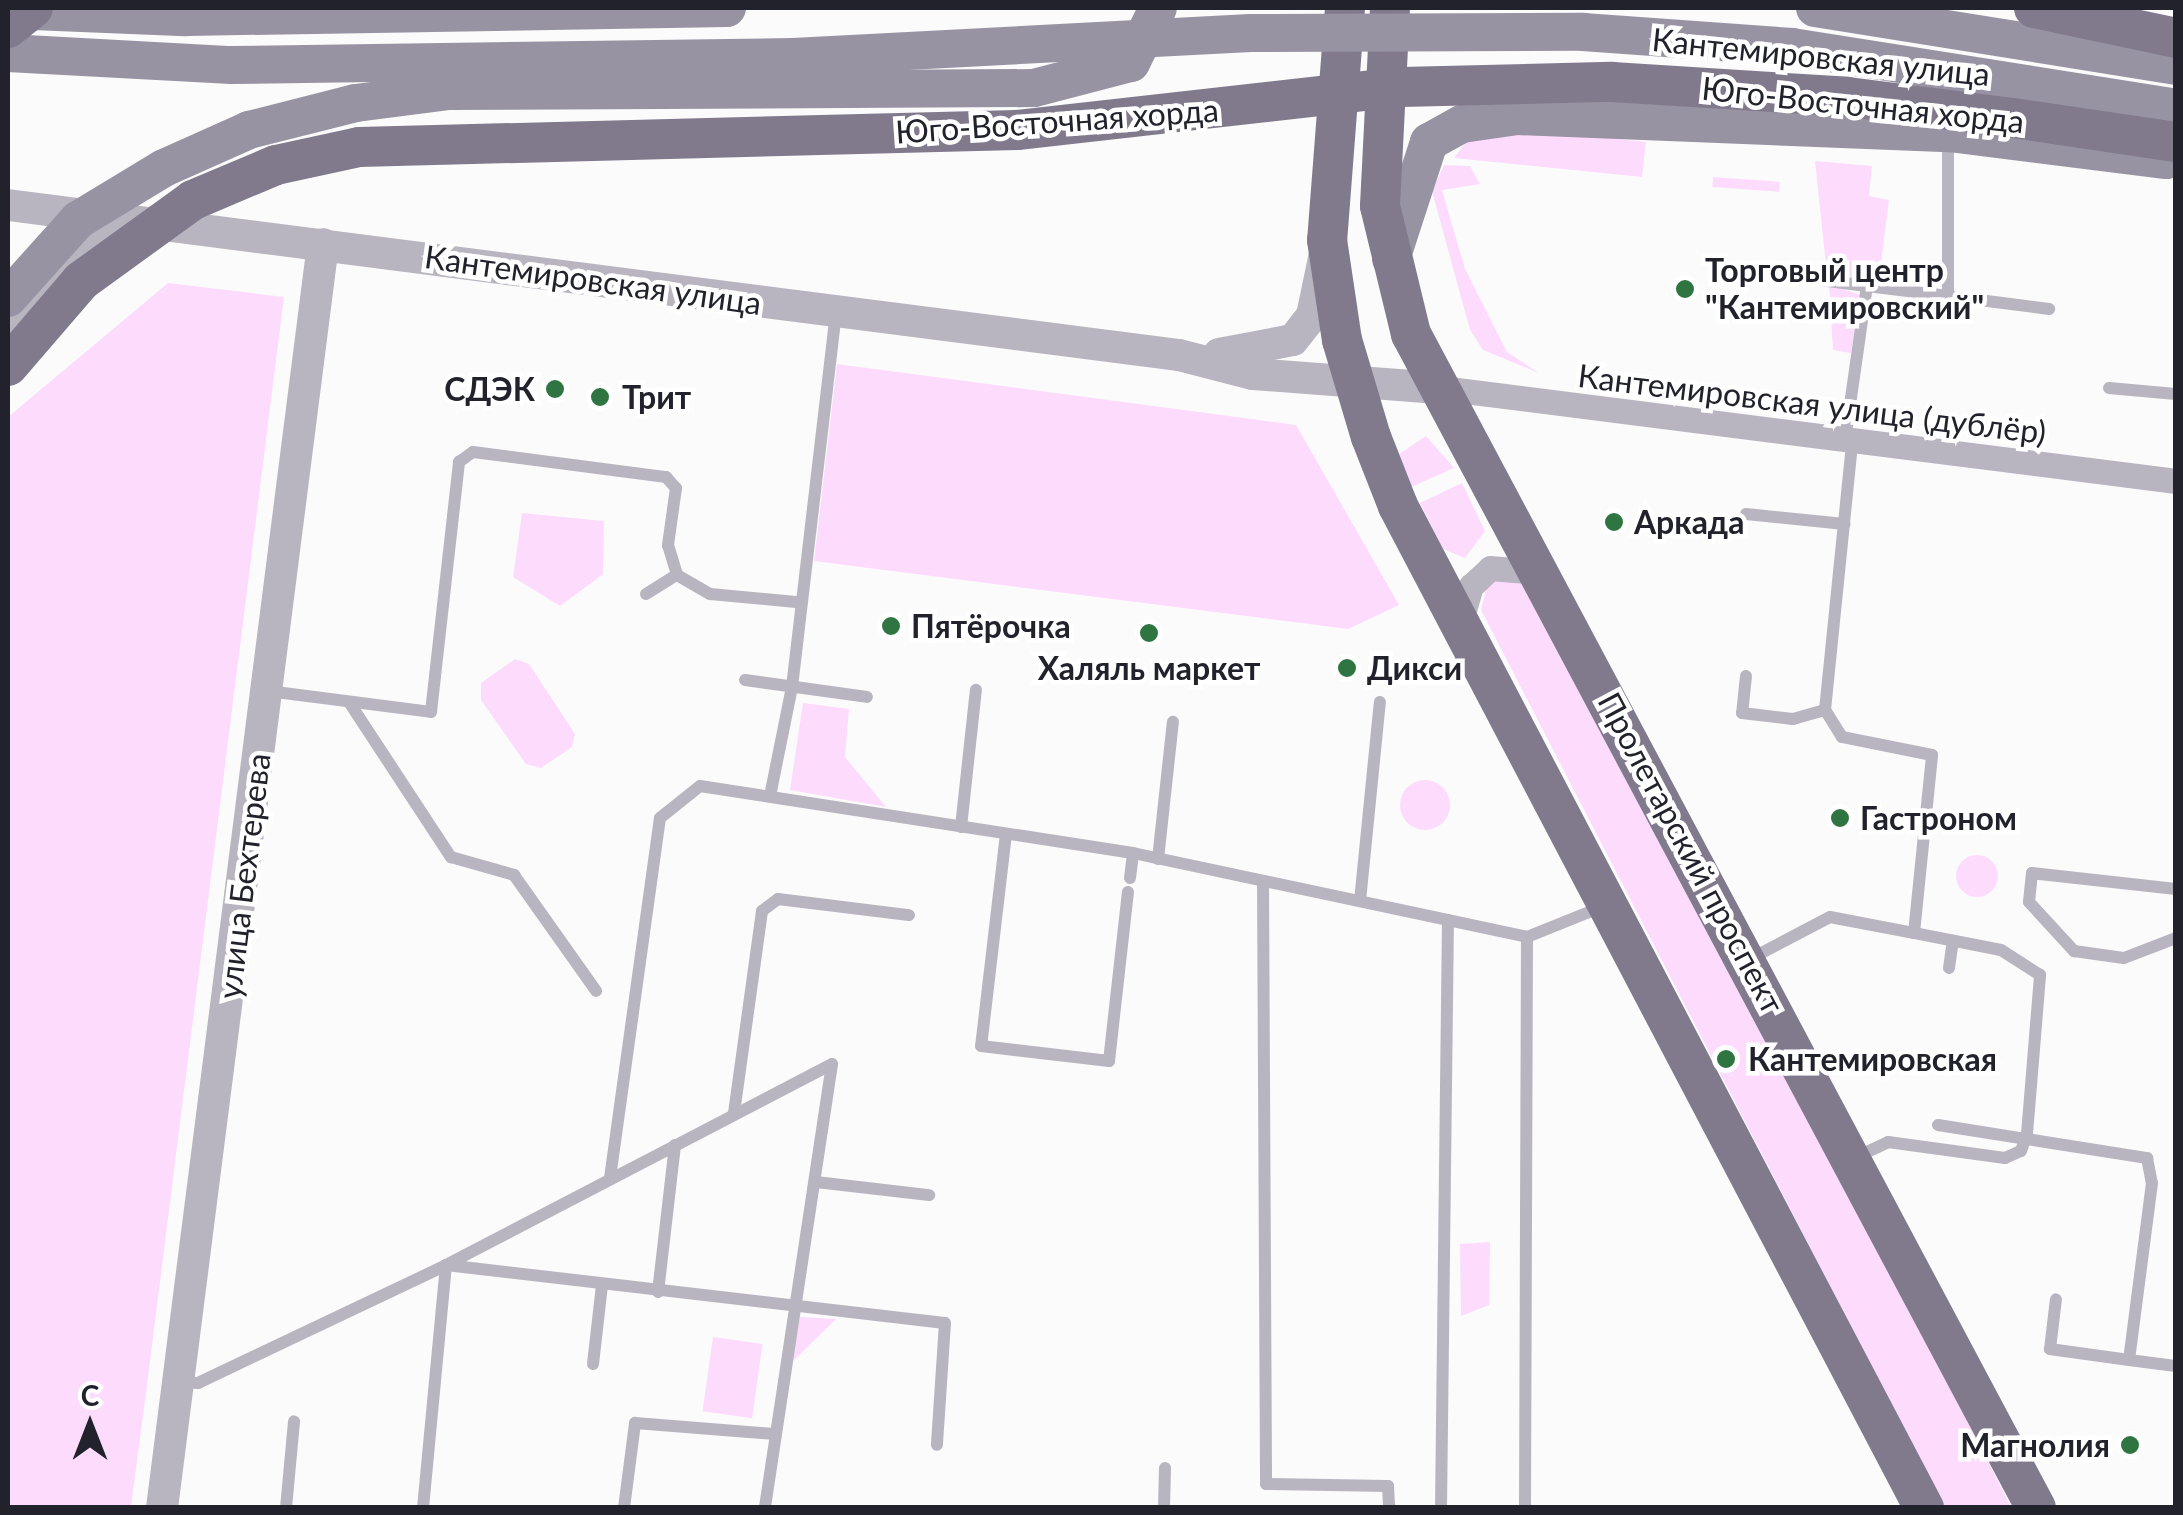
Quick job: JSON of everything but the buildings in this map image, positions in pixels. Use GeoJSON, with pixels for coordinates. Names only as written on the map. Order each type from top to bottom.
{"type":"FeatureCollection","features":[{"type":"Feature","properties":{"kind":"main road"},"geometry":{"type":"LineString","coordinates":[[8,28],[39,10],[108,8]]}},
{"type":"Feature","properties":{"kind":"main road"},"geometry":{"type":"LineString","coordinates":[[8,10],[727,8]]}},
{"type":"Feature","properties":{"kind":"main road"},"geometry":{"type":"LineString","coordinates":[[8,298],[78,220],[164,168],[248,130],[356,103],[469,90],[1034,88],[1131,63],[1158,8]]}},
{"type":"Feature","properties":{"kind":"main road"},"geometry":{"type":"LineString","coordinates":[[1345,8],[1328,240],[1352,383],[1398,506],[1611,902],[1915,1500]]}},
{"type":"Feature","properties":{"kind":"main road","name":"Пролетарский проспект"},"geometry":{"type":"LineString","coordinates":[[1390,8],[1379,119],[1390,266],[1441,388],[1750,960],[2036,1508]]}},
{"type":"Feature","properties":{"kind":"main road","name":"Кантемировская улица"},"geometry":{"type":"LineString","coordinates":[[1815,8],[2176,66]]}},
{"type":"Feature","properties":{"kind":"main road"},"geometry":{"type":"LineString","coordinates":[[2034,8],[2176,38]]}},
{"type":"Feature","properties":{"kind":"main road","name":"Кантемировская улица"},"geometry":{"type":"LineString","coordinates":[[8,54],[232,65],[794,57],[1250,33],[1583,32],[1846,54],[2176,108]]}},
{"type":"Feature","properties":{"kind":"main road","name":"Юго-Восточная хорда"},"geometry":{"type":"LineString","coordinates":[[8,366],[80,281],[193,200],[276,164],[359,147],[1018,130],[1401,87],[1612,82],[1848,96],[2176,142]]}},
{"type":"Feature","properties":{"kind":"main road"},"geometry":{"type":"LineString","coordinates":[[1390,266],[1416,161],[1437,134],[1462,124],[1629,116],[1949,132],[2176,161]]}},
{"type":"Feature","properties":{"kind":"street","name":"Кантемировская улица"},"geometry":{"type":"LineString","coordinates":[[8,205],[1179,355],[1352,383],[1441,388]]}},
{"type":"Feature","properties":{"kind":"street"},"geometry":{"type":"LineString","coordinates":[[8,331],[56,254],[111,233],[191,228]]}},
{"type":"Feature","properties":{"kind":"street","name":"Кантемировская улица"},"geometry":{"type":"LineString","coordinates":[[1179,355],[1256,353],[1293,340],[1312,316],[1328,240]]}},
{"type":"Feature","properties":{"kind":"street","name":"улица Бехтерева"},"geometry":{"type":"LineString","coordinates":[[162,1508],[323,244]]}},
{"type":"Feature","properties":{"kind":"street","name":"Кантемировская улица (дублёр)"},"geometry":{"type":"LineString","coordinates":[[1441,388],[1848,443],[2176,481]]}},
{"type":"Feature","properties":{"kind":"street"},"geometry":{"type":"LineString","coordinates":[[1460,624],[1471,586],[1490,568],[1538,572]]}},
{"type":"Feature","properties":{"kind":"lane"},"geometry":{"type":"LineString","coordinates":[[1948,296],[1949,132]]}},
{"type":"Feature","properties":{"kind":"lane"},"geometry":{"type":"LineString","coordinates":[[1820,280],[2050,308]]}},
{"type":"Feature","properties":{"kind":"lane"},"geometry":{"type":"LineString","coordinates":[[1867,286],[1848,443],[1825,710],[1842,737],[1860,748],[1926,750],[1934,761],[1914,933]]}},
{"type":"Feature","properties":{"kind":"lane"},"geometry":{"type":"LineString","coordinates":[[770,796],[792,687],[796,602],[836,313]]}},
{"type":"Feature","properties":{"kind":"lane"},"geometry":{"type":"LineString","coordinates":[[2109,388],[2176,394]]}},
{"type":"Feature","properties":{"kind":"lane"},"geometry":{"type":"LineString","coordinates":[[267,691],[431,712],[464,455],[666,477],[676,488],[668,544],[677,576],[710,594],[796,602]]}},
{"type":"Feature","properties":{"kind":"lane"},"geometry":{"type":"LineString","coordinates":[[1746,514],[1844,524]]}},
{"type":"Feature","properties":{"kind":"lane"},"geometry":{"type":"LineString","coordinates":[[646,594],[677,576]]}},
{"type":"Feature","properties":{"kind":"lane"},"geometry":{"type":"LineString","coordinates":[[1746,676],[1742,714],[1793,719],[1825,710]]}},
{"type":"Feature","properties":{"kind":"lane"},"geometry":{"type":"LineString","coordinates":[[745,680],[867,697]]}},
{"type":"Feature","properties":{"kind":"lane"},"geometry":{"type":"LineString","coordinates":[[960,827],[976,690]]}},
{"type":"Feature","properties":{"kind":"lane"},"geometry":{"type":"LineString","coordinates":[[350,702],[451,858],[514,874],[596,991]]}},
{"type":"Feature","properties":{"kind":"lane"},"geometry":{"type":"LineString","coordinates":[[1360,901],[1380,702]]}},
{"type":"Feature","properties":{"kind":"lane"},"geometry":{"type":"LineString","coordinates":[[1158,858],[1173,722]]}},
{"type":"Feature","properties":{"kind":"lane"},"geometry":{"type":"LineString","coordinates":[[610,1178],[660,818],[700,786],[1158,858],[1526,937],[1611,902]]}},
{"type":"Feature","properties":{"kind":"lane"},"geometry":{"type":"LineString","coordinates":[[1006,834],[982,1046],[1108,1061],[1132,854]]}},
{"type":"Feature","properties":{"kind":"lane"},"geometry":{"type":"LineString","coordinates":[[2176,889],[2032,873],[2028,902],[2074,950],[2124,958],[2176,938]]}},
{"type":"Feature","properties":{"kind":"lane"},"geometry":{"type":"LineString","coordinates":[[1263,880],[1266,1484],[1388,1486],[1388,1508]]}},
{"type":"Feature","properties":{"kind":"lane"},"geometry":{"type":"LineString","coordinates":[[734,1113],[762,911],[778,899],[909,915]]}},
{"type":"Feature","properties":{"kind":"lane"},"geometry":{"type":"LineString","coordinates":[[1750,960],[1830,917],[2020,957],[2040,975],[2026,1134],[2021,1151],[2005,1158],[1888,1142],[1852,1159]]}},
{"type":"Feature","properties":{"kind":"lane"},"geometry":{"type":"LineString","coordinates":[[1441,1508],[1448,920]]}},
{"type":"Feature","properties":{"kind":"lane"},"geometry":{"type":"LineString","coordinates":[[1526,937],[1526,1508]]}},
{"type":"Feature","properties":{"kind":"lane"},"geometry":{"type":"LineString","coordinates":[[1950,968],[1953,941]]}},
{"type":"Feature","properties":{"kind":"lane"},"geometry":{"type":"LineString","coordinates":[[179,1382],[198,1383],[446,1265],[832,1064],[764,1508]]}},
{"type":"Feature","properties":{"kind":"lane"},"geometry":{"type":"LineString","coordinates":[[1938,1125],[2127,1148],[2151,1165],[2130,1360]]}},
{"type":"Feature","properties":{"kind":"lane"},"geometry":{"type":"LineString","coordinates":[[658,1292],[675,1145]]}},
{"type":"Feature","properties":{"kind":"lane"},"geometry":{"type":"LineString","coordinates":[[816,1182],[930,1195]]}},
{"type":"Feature","properties":{"kind":"lane"},"geometry":{"type":"LineString","coordinates":[[446,1265],[796,1311],[945,1323],[937,1445]]}},
{"type":"Feature","properties":{"kind":"lane"},"geometry":{"type":"LineString","coordinates":[[423,1508],[446,1265]]}},
{"type":"Feature","properties":{"kind":"lane"},"geometry":{"type":"LineString","coordinates":[[593,1364],[602,1286]]}},
{"type":"Feature","properties":{"kind":"lane"},"geometry":{"type":"LineString","coordinates":[[2056,1299],[2050,1349],[2176,1366]]}},
{"type":"Feature","properties":{"kind":"lane"},"geometry":{"type":"LineString","coordinates":[[286,1508],[294,1421]]}},
{"type":"Feature","properties":{"kind":"lane"},"geometry":{"type":"LineString","coordinates":[[624,1508],[636,1423],[775,1434]]}},
{"type":"Feature","properties":{"kind":"lane"},"geometry":{"type":"LineString","coordinates":[[1164,1508],[1165,1468]]}},
{"type":"Feature","properties":{"kind":"shaded area"},"geometry":{"type":"Polygon","coordinates":[[[1514,128],[1646,142],[1642,177],[1454,158],[1466,142],[1514,128]]]}},
{"type":"Feature","properties":{"kind":"shaded area"},"geometry":{"type":"Polygon","coordinates":[[[1815,161],[1872,166],[1869,196],[1889,200],[1881,264],[1864,261],[1861,281],[1827,274],[1815,161]]]}},
{"type":"Feature","properties":{"kind":"shaded area"},"geometry":{"type":"Polygon","coordinates":[[[1444,165],[1470,166],[1480,184],[1442,190],[1465,269],[1507,352],[1539,373],[1483,350],[1470,330],[1432,191],[1444,165]]]}},
{"type":"Feature","properties":{"kind":"shaded area"},"geometry":{"type":"Polygon","coordinates":[[[1713,177],[1780,182],[1779,192],[1712,187],[1713,177]]]}},
{"type":"Feature","properties":{"kind":"shaded area"},"geometry":{"type":"Polygon","coordinates":[[[168,283],[284,297],[146,1393],[131,1507],[8,1507],[8,417],[168,283]]]}},
{"type":"Feature","properties":{"kind":"shaded area"},"geometry":{"type":"Polygon","coordinates":[[[1829,284],[1860,295],[1851,353],[1833,350],[1829,284]]]}},
{"type":"Feature","properties":{"kind":"shaded area"},"geometry":{"type":"Polygon","coordinates":[[[837,364],[1296,425],[1399,605],[1348,629],[814,561],[837,364]]]}},
{"type":"Feature","properties":{"kind":"shaded area"},"geometry":{"type":"Polygon","coordinates":[[[1591,370],[1667,379],[1666,387],[1591,377],[1591,370]]]}},
{"type":"Feature","properties":{"kind":"shaded area"},"geometry":{"type":"Polygon","coordinates":[[[1426,436],[1454,468],[1411,487],[1399,454],[1426,436]]]}},
{"type":"Feature","properties":{"kind":"shaded area"},"geometry":{"type":"Polygon","coordinates":[[[1462,483],[1485,531],[1465,558],[1443,549],[1420,503],[1462,483]]]}},
{"type":"Feature","properties":{"kind":"shaded area"},"geometry":{"type":"Polygon","coordinates":[[[522,513],[604,521],[603,574],[560,606],[513,577],[522,513]]]}},
{"type":"Feature","properties":{"kind":"shaded area"},"geometry":{"type":"Polygon","coordinates":[[[1520,577],[1698,893],[2011,1507],[1944,1507],[1481,610],[1488,581],[1520,577]]]}},
{"type":"Feature","properties":{"kind":"shaded area"},"geometry":{"type":"Polygon","coordinates":[[[515,659],[529,664],[575,734],[572,747],[541,768],[526,764],[481,700],[481,683],[515,659]]]}},
{"type":"Feature","properties":{"kind":"shaded area"},"geometry":{"type":"Polygon","coordinates":[[[803,703],[849,709],[845,757],[886,807],[790,790],[803,703]]]}},
{"type":"Feature","properties":{"kind":"shaded area"},"geometry":{"type":"Polygon","coordinates":[[[1425,780],[1443,787],[1450,805],[1443,823],[1425,830],[1407,823],[1400,805],[1407,787],[1425,780]]]}},
{"type":"Feature","properties":{"kind":"shaded area"},"geometry":{"type":"Polygon","coordinates":[[[1977,855],[1992,861],[1998,876],[1992,891],[1977,897],[1962,891],[1956,876],[1962,861],[1977,855]]]}},
{"type":"Feature","properties":{"kind":"shaded area"},"geometry":{"type":"Polygon","coordinates":[[[1490,1242],[1489,1305],[1461,1316],[1460,1244],[1490,1242]]]}},
{"type":"Feature","properties":{"kind":"shaded area"},"geometry":{"type":"Polygon","coordinates":[[[800,1317],[836,1319],[792,1362],[800,1317]]]}},
{"type":"Feature","properties":{"kind":"shaded area"},"geometry":{"type":"Polygon","coordinates":[[[713,1337],[763,1344],[752,1418],[703,1411],[713,1337]]]}},
{"type":"Feature","properties":{"kind":"place","name":"Торговый центр \"Кантемировский\""},"geometry":{"type":"Point","coordinates":[1685,289]}},
{"type":"Feature","properties":{"kind":"place","name":"СДЭК"},"geometry":{"type":"Point","coordinates":[555,389]}},
{"type":"Feature","properties":{"kind":"place","name":"Трит"},"geometry":{"type":"Point","coordinates":[600,397]}},
{"type":"Feature","properties":{"kind":"place","name":"Аркада"},"geometry":{"type":"Point","coordinates":[1614,522]}},
{"type":"Feature","properties":{"kind":"place","name":"Пятёрочка"},"geometry":{"type":"Point","coordinates":[891,626]}},
{"type":"Feature","properties":{"kind":"place","name":"Халяль маркет"},"geometry":{"type":"Point","coordinates":[1149,633]}},
{"type":"Feature","properties":{"kind":"place","name":"Дикси"},"geometry":{"type":"Point","coordinates":[1347,668]}},
{"type":"Feature","properties":{"kind":"place","name":"Гастроном"},"geometry":{"type":"Point","coordinates":[1840,818]}},
{"type":"Feature","properties":{"kind":"place","name":"Кантемировская"},"geometry":{"type":"Point","coordinates":[1726,1059]}},
{"type":"Feature","properties":{"kind":"place","name":"Магнолия"},"geometry":{"type":"Point","coordinates":[2130,1445]}}]}
